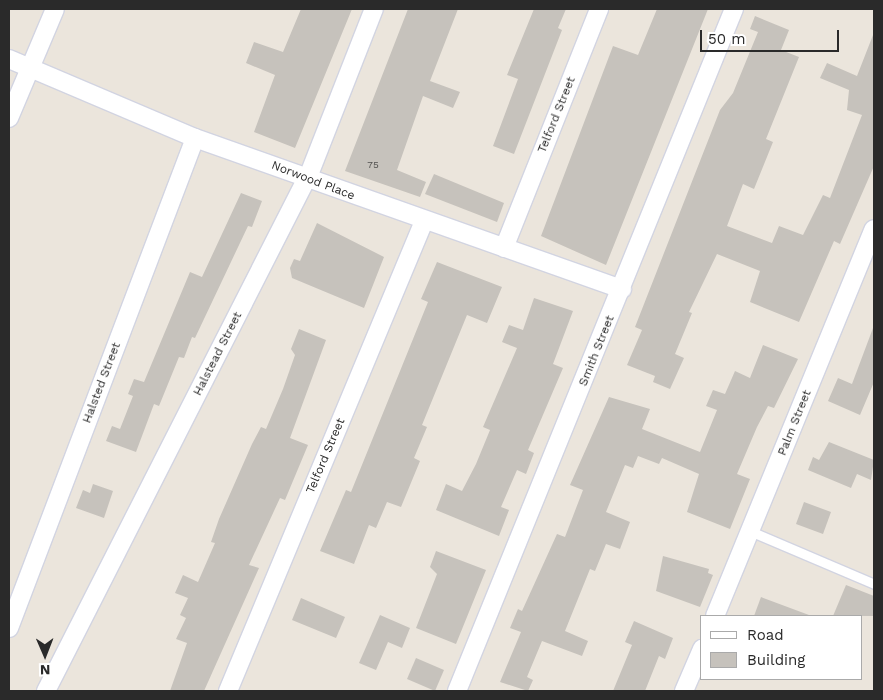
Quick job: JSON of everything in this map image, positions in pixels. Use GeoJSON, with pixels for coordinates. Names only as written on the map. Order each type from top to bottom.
{"type":"FeatureCollection","features":[{"type":"Feature","properties":{"kind":"street"},"geometry":{"type":"LineString","coordinates":[[9,118],[55,9]]}},
{"type":"Feature","properties":{"kind":"street","name":"Halstead Street"},"geometry":{"type":"LineString","coordinates":[[46,691],[306,179],[374,9]]}},
{"type":"Feature","properties":{"kind":"street","name":"Telford Street"},"geometry":{"type":"LineString","coordinates":[[504,248],[599,9]]}},
{"type":"Feature","properties":{"kind":"street","name":"Smith Street"},"geometry":{"type":"LineString","coordinates":[[457,691],[622,289],[734,9]]}},
{"type":"Feature","properties":{"kind":"street","name":"Norwood Place"},"geometry":{"type":"LineString","coordinates":[[9,59],[195,138],[424,221],[622,289]]}},
{"type":"Feature","properties":{"kind":"street","name":"Halsted Street"},"geometry":{"type":"LineString","coordinates":[[9,628],[195,138]]}},
{"type":"Feature","properties":{"kind":"street","name":"Telford Street"},"geometry":{"type":"LineString","coordinates":[[228,691],[424,221]]}},
{"type":"Feature","properties":{"kind":"street","name":"Palm Street"},"geometry":{"type":"LineString","coordinates":[[715,615],[874,229]]}},
{"type":"Feature","properties":{"kind":"street"},"geometry":{"type":"LineString","coordinates":[[684,691],[700,654]]}},
{"type":"Feature","properties":{"kind":"lane"},"geometry":{"type":"LineString","coordinates":[[750,530],[874,584]]}},
{"type":"Feature","properties":{"kind":"building"},"geometry":{"type":"Polygon","coordinates":[[[301,9],[352,9],[295,148],[254,132],[275,75],[246,63],[254,42],[283,52],[301,9]]]}},
{"type":"Feature","properties":{"kind":"building"},"geometry":{"type":"Polygon","coordinates":[[[408,9],[458,9],[430,81],[460,92],[453,108],[423,96],[397,170],[426,182],[420,197],[345,171],[408,9]]]}},
{"type":"Feature","properties":{"kind":"building"},"geometry":{"type":"Polygon","coordinates":[[[534,9],[566,9],[558,28],[562,30],[514,154],[493,146],[518,79],[507,75],[534,9]]]}},
{"type":"Feature","properties":{"kind":"building"},"geometry":{"type":"Polygon","coordinates":[[[657,9],[708,9],[606,265],[541,236],[613,46],[638,55],[657,9]]]}},
{"type":"Feature","properties":{"kind":"building"},"geometry":{"type":"Polygon","coordinates":[[[755,16],[789,30],[781,50],[799,57],[766,139],[773,142],[754,189],[743,184],[727,226],[772,243],[779,226],[803,235],[823,195],[830,198],[862,115],[847,110],[849,90],[820,78],[827,63],[857,76],[873,35],[874,166],[840,244],[834,241],[799,322],[750,302],[760,271],[717,254],[689,312],[692,313],[675,354],[684,358],[670,389],[653,382],[655,376],[627,365],[642,330],[635,327],[720,110],[733,93],[758,32],[750,29],[755,16]]]}},
{"type":"Feature","properties":{"kind":"building"},"geometry":{"type":"Polygon","coordinates":[[[434,174],[504,203],[497,222],[425,194],[434,174]]]}},
{"type":"Feature","properties":{"kind":"building"},"geometry":{"type":"Polygon","coordinates":[[[241,193],[262,201],[252,227],[248,226],[195,338],[192,337],[184,358],[179,357],[159,406],[154,404],[136,452],[106,441],[112,426],[120,429],[133,396],[128,394],[134,379],[144,382],[190,272],[202,277],[241,193]]]}},
{"type":"Feature","properties":{"kind":"building"},"geometry":{"type":"Polygon","coordinates":[[[317,223],[384,257],[364,308],[292,278],[290,268],[294,259],[300,261],[317,223]]]}},
{"type":"Feature","properties":{"kind":"building"},"geometry":{"type":"Polygon","coordinates":[[[437,262],[502,287],[487,323],[467,315],[422,425],[427,427],[414,458],[420,461],[401,507],[387,502],[376,528],[369,525],[354,564],[320,551],[346,490],[351,492],[428,302],[421,299],[437,262]]]}},
{"type":"Feature","properties":{"kind":"building"},"geometry":{"type":"Polygon","coordinates":[[[534,298],[573,311],[553,364],[563,368],[528,450],[534,453],[526,474],[517,470],[501,507],[509,510],[499,536],[436,510],[446,484],[462,491],[476,464],[490,430],[483,427],[517,348],[502,342],[509,325],[523,330],[534,298]]]}},
{"type":"Feature","properties":{"kind":"building"},"geometry":{"type":"Polygon","coordinates":[[[873,328],[874,382],[860,415],[828,401],[838,378],[852,384],[873,328]]]}},
{"type":"Feature","properties":{"kind":"building"},"geometry":{"type":"Polygon","coordinates":[[[299,329],[326,340],[290,438],[308,445],[285,500],[280,498],[249,565],[259,568],[204,691],[170,691],[187,643],[176,639],[186,618],[180,615],[188,598],[175,593],[183,575],[198,582],[215,543],[211,542],[219,519],[252,444],[261,427],[266,429],[283,389],[295,355],[291,349],[299,329]]]}},
{"type":"Feature","properties":{"kind":"building"},"geometry":{"type":"Polygon","coordinates":[[[763,345],[798,359],[774,408],[768,406],[737,474],[750,479],[730,529],[687,512],[699,474],[662,458],[659,464],[638,456],[633,468],[625,465],[606,512],[630,522],[620,549],[606,544],[595,571],[590,569],[565,631],[588,641],[582,656],[542,641],[527,677],[533,680],[528,691],[500,682],[521,632],[510,628],[518,609],[522,611],[557,534],[565,537],[583,490],[570,485],[609,397],[650,409],[642,429],[700,452],[717,410],[706,406],[713,390],[725,394],[735,371],[750,378],[763,345]]]}},
{"type":"Feature","properties":{"kind":"building"},"geometry":{"type":"Polygon","coordinates":[[[829,442],[874,460],[871,480],[857,474],[851,488],[808,470],[813,457],[819,460],[829,442]]]}},
{"type":"Feature","properties":{"kind":"building"},"geometry":{"type":"Polygon","coordinates":[[[93,484],[113,491],[104,518],[76,508],[83,490],[90,493],[93,484]]]}},
{"type":"Feature","properties":{"kind":"building"},"geometry":{"type":"Polygon","coordinates":[[[804,502],[831,512],[823,534],[796,524],[804,502]]]}},
{"type":"Feature","properties":{"kind":"building"},"geometry":{"type":"Polygon","coordinates":[[[436,551],[486,570],[456,644],[416,628],[437,574],[430,567],[436,551]]]}},
{"type":"Feature","properties":{"kind":"building"},"geometry":{"type":"Polygon","coordinates":[[[663,556],[709,569],[708,573],[713,575],[700,607],[656,591],[663,556]]]}},
{"type":"Feature","properties":{"kind":"building"},"geometry":{"type":"Polygon","coordinates":[[[846,585],[874,596],[874,616],[833,615],[846,585]]]}},
{"type":"Feature","properties":{"kind":"building"},"geometry":{"type":"Polygon","coordinates":[[[761,597],[809,615],[754,615],[761,597]]]}},
{"type":"Feature","properties":{"kind":"building"},"geometry":{"type":"Polygon","coordinates":[[[301,598],[345,617],[336,638],[292,620],[301,598]]]}},
{"type":"Feature","properties":{"kind":"building"},"geometry":{"type":"Polygon","coordinates":[[[380,615],[410,628],[402,648],[388,642],[376,670],[359,663],[380,615]]]}},
{"type":"Feature","properties":{"kind":"building"},"geometry":{"type":"Polygon","coordinates":[[[634,621],[673,638],[665,659],[659,656],[645,691],[613,691],[632,645],[625,642],[634,621]]]}},
{"type":"Feature","properties":{"kind":"building"},"geometry":{"type":"Polygon","coordinates":[[[416,658],[444,670],[435,691],[407,679],[416,658]]]}}]}
